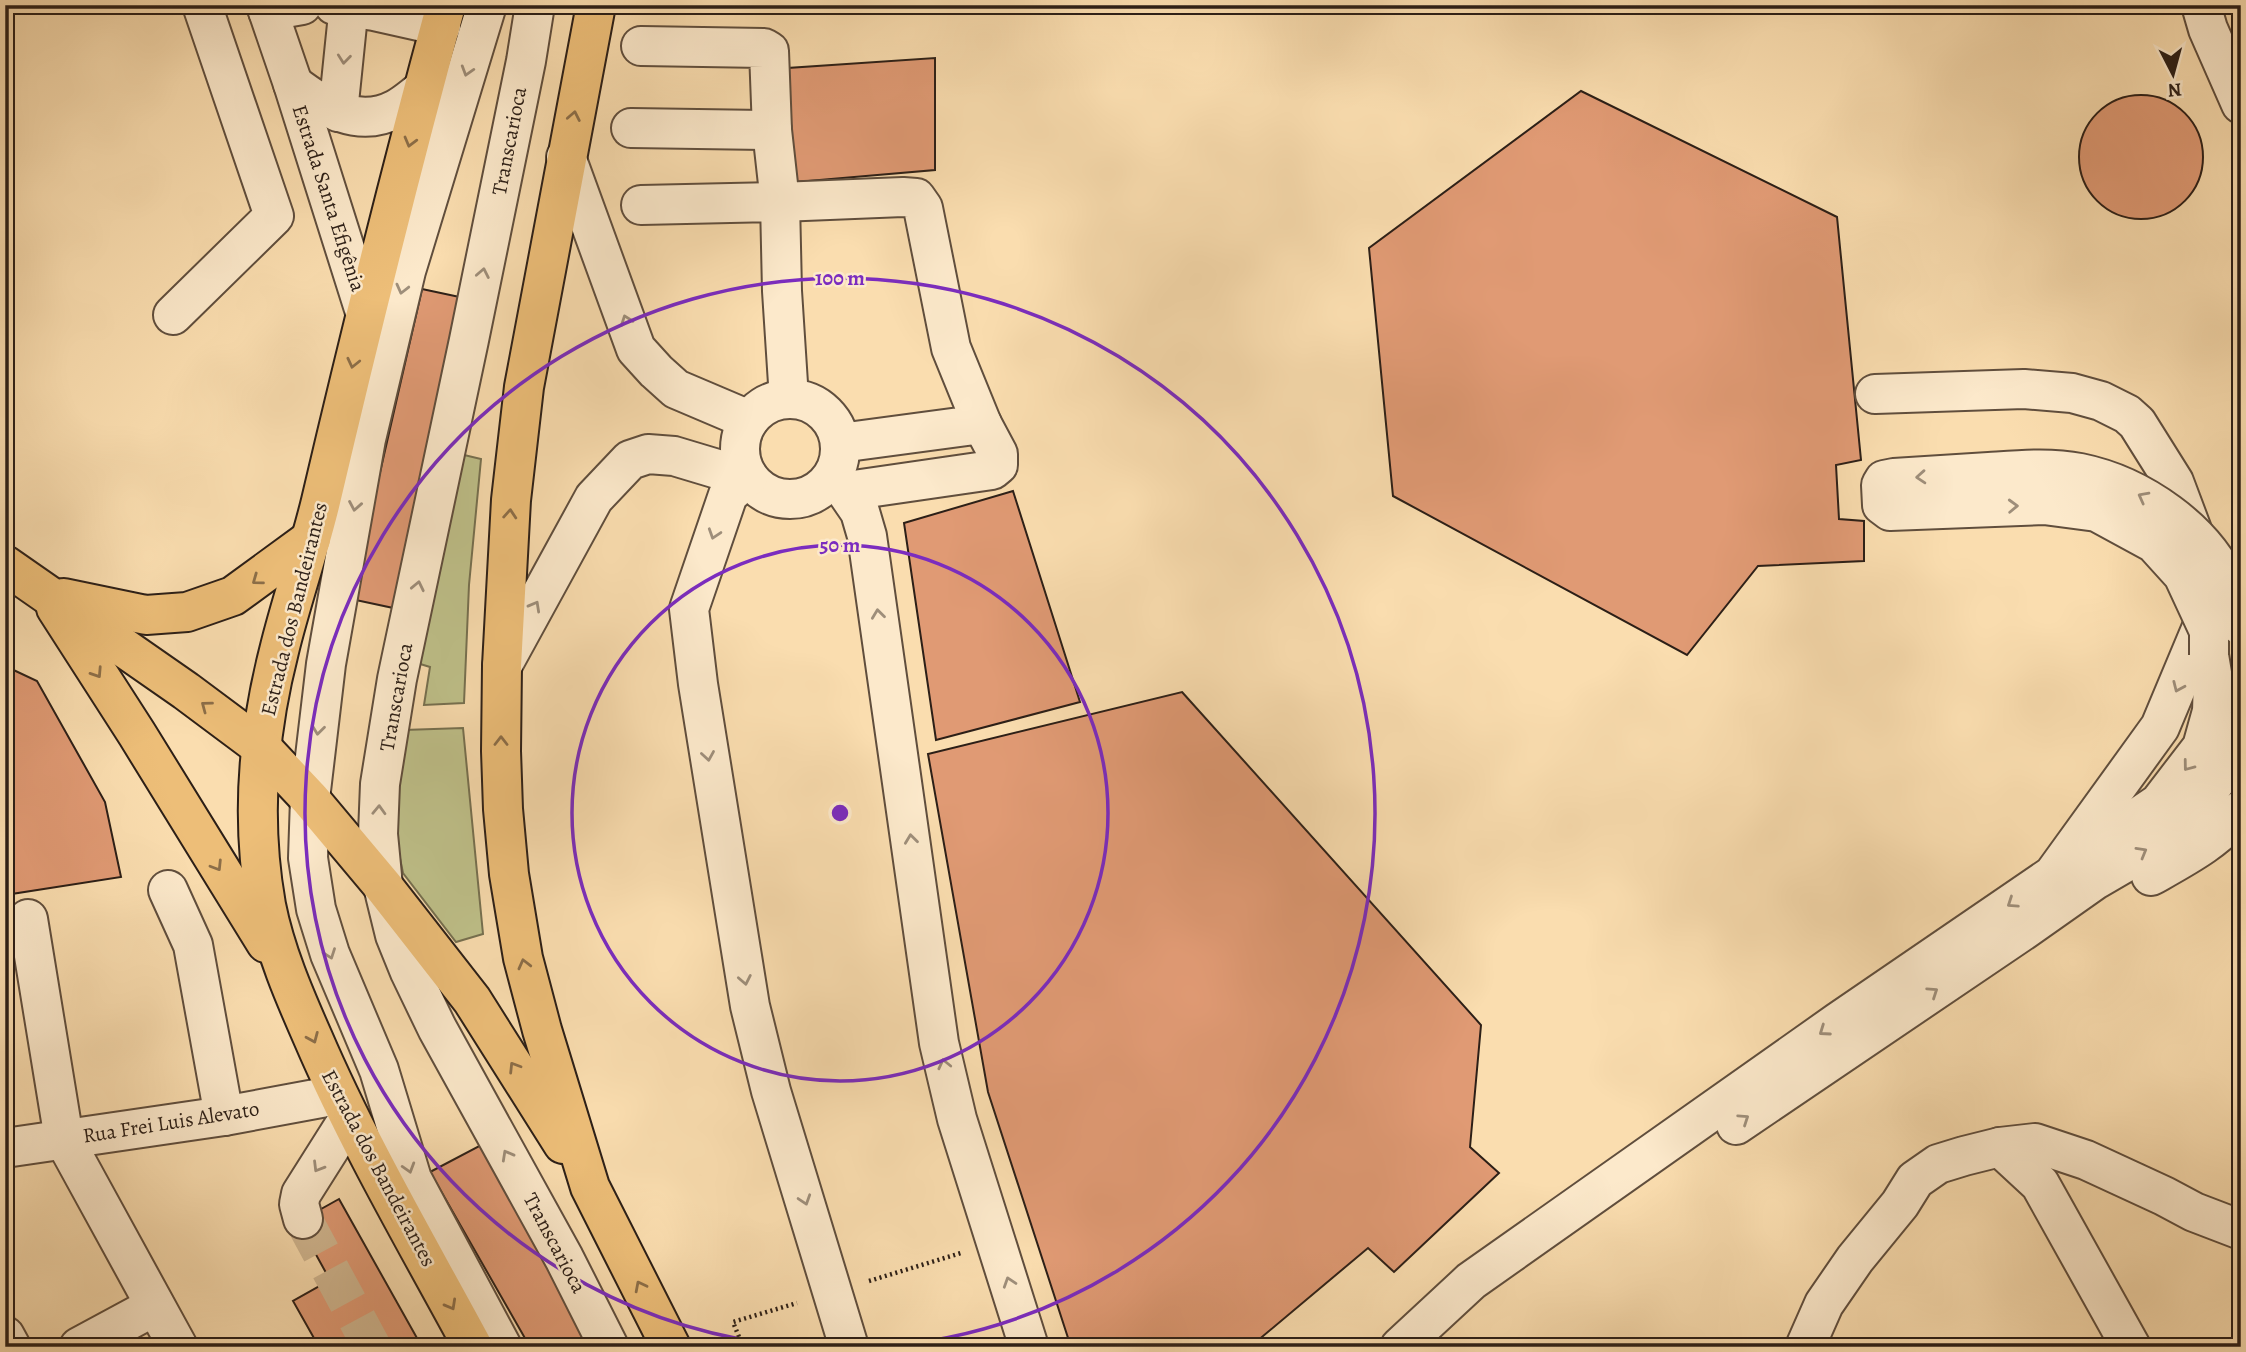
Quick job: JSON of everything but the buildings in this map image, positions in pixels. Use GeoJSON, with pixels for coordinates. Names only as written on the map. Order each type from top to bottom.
{"type":"FeatureCollection","features":[{"type":"Feature","properties":{"kind":"main road"},"geometry":{"type":"LineString","coordinates":[[590,1187],[523,958],[509,874],[501,751],[502,666],[510,512],[524,387],[596,5]]}},
{"type":"Feature","properties":{"kind":"main road","name":"Estrada dos Bandeirantes"},"geometry":{"type":"LineString","coordinates":[[443,15],[365,312],[312,539],[278,655],[261,747],[259,848],[267,906],[285,975],[343,1107],[474,1347]]}},
{"type":"Feature","properties":{"kind":"main road"},"geometry":{"type":"LineString","coordinates":[[47,595],[146,615],[187,612],[233,596],[312,539]]}},
{"type":"Feature","properties":{"kind":"main road"},"geometry":{"type":"LineString","coordinates":[[5,565],[186,691],[261,747],[310,799],[383,886],[472,1000],[590,1187],[671,1347]]}},
{"type":"Feature","properties":{"kind":"main road"},"geometry":{"type":"LineString","coordinates":[[47,595],[137,734],[285,975]]}},
{"type":"Feature","properties":{"kind":"street"},"geometry":{"type":"LineString","coordinates":[[173,315],[274,216],[202,5]]}},
{"type":"Feature","properties":{"kind":"street"},"geometry":{"type":"LineString","coordinates":[[487,5],[406,271],[366,439],[326,664],[310,799],[308,858],[316,909],[330,954],[379,1070],[412,1179],[502,1347]]}},
{"type":"Feature","properties":{"kind":"street","name":"Transcarioca"},"geometry":{"type":"LineString","coordinates":[[535,5],[459,391],[397,679],[380,785],[378,834],[383,886],[395,935],[426,1006],[564,1258],[609,1347]]}},
{"type":"Feature","properties":{"kind":"street"},"geometry":{"type":"LineString","coordinates":[[2201,5],[2208,29],[2241,104]]}},
{"type":"Feature","properties":{"kind":"street"},"geometry":{"type":"LineString","coordinates":[[338,112],[344,6],[374,11],[443,15]]}},
{"type":"Feature","properties":{"kind":"street","name":"Estrada Santa Efigênia"},"geometry":{"type":"LineString","coordinates":[[279,7],[293,84],[365,312]]}},
{"type":"Feature","properties":{"kind":"street"},"geometry":{"type":"LineString","coordinates":[[641,46],[764,48],[769,51],[772,130],[780,202],[782,291],[768,408],[741,438],[738,486],[689,609],[698,684],[750,1006],[771,1091],[849,1347]]}},
{"type":"Feature","properties":{"kind":"street","name":"Estrada Santa Efigênia"},"geometry":{"type":"LineString","coordinates":[[293,84],[330,110],[352,116],[379,115],[396,109],[424,89]]}},
{"type":"Feature","properties":{"kind":"street"},"geometry":{"type":"LineString","coordinates":[[631,128],[772,130]]}},
{"type":"Feature","properties":{"kind":"street"},"geometry":{"type":"LineString","coordinates":[[566,157],[636,349],[656,371],[676,389],[768,408],[807,402],[823,411],[835,425],[840,469],[860,512],[867,536],[939,1043],[957,1119],[1029,1347]]}},
{"type":"Feature","properties":{"kind":"street"},"geometry":{"type":"LineString","coordinates":[[641,205],[892,197],[916,198],[923,208],[951,348],[982,424],[840,469],[823,487],[808,496],[792,499],[775,496],[760,489],[738,486]]}},
{"type":"Feature","properties":{"kind":"street"},"geometry":{"type":"LineString","coordinates":[[1875,394],[2024,389],[2072,393],[2101,401],[2127,414],[2137,424],[2174,482],[2201,513],[2241,580]]}},
{"type":"Feature","properties":{"kind":"street"},"geometry":{"type":"LineString","coordinates":[[502,666],[593,498],[630,460],[649,454],[674,456],[734,474],[738,486]]}},
{"type":"Feature","properties":{"kind":"street"},"geometry":{"type":"LineString","coordinates":[[1400,1347],[1471,1281],[1838,1021],[2159,803],[2202,747],[2212,710],[2213,680],[2209,631],[2183,575],[2154,543],[2097,512],[2044,505],[1890,511],[1882,505],[1881,485],[1884,480],[2028,470],[2078,473],[2112,482],[2158,505],[2177,519],[2197,540],[2217,565],[2230,588],[2240,627]]}},
{"type":"Feature","properties":{"kind":"street"},"geometry":{"type":"LineString","coordinates":[[2053,875],[2160,727],[2204,622],[2203,558],[2174,482]]}},
{"type":"Feature","properties":{"kind":"street"},"geometry":{"type":"LineString","coordinates":[[1432,1347],[1497,1287],[2095,880],[2174,834],[2203,800],[2232,757],[2241,729]]}},
{"type":"Feature","properties":{"kind":"street"},"geometry":{"type":"LineString","coordinates":[[2024,930],[2126,891],[2197,850],[2241,810]]}},
{"type":"Feature","properties":{"kind":"street"},"geometry":{"type":"LineString","coordinates":[[168,890],[193,945],[224,1116]]}},
{"type":"Feature","properties":{"kind":"street"},"geometry":{"type":"LineString","coordinates":[[28,919],[64,1139],[178,1347]]}},
{"type":"Feature","properties":{"kind":"street"},"geometry":{"type":"LineString","coordinates":[[303,1219],[299,1204],[301,1194],[343,1107]]}},
{"type":"Feature","properties":{"kind":"street","name":"Rua Frei Luis Alevato"},"geometry":{"type":"LineString","coordinates":[[5,1148],[224,1116],[343,1107]]}},
{"type":"Feature","properties":{"kind":"street"},"geometry":{"type":"LineString","coordinates":[[1805,1347],[1824,1304],[1855,1259],[1900,1204],[1915,1180],[1938,1164],[2000,1147],[2035,1143],[2085,1160],[2194,1212],[2241,1230]]}},
{"type":"Feature","properties":{"kind":"street"},"geometry":{"type":"LineString","coordinates":[[2000,1147],[2040,1184],[2131,1347]]}},
{"type":"Feature","properties":{"kind":"street"},"geometry":{"type":"LineString","coordinates":[[79,1347],[155,1306]]}},
{"type":"Feature","properties":{"kind":"street"},"geometry":{"type":"LineString","coordinates":[[5,1336],[11,1347]]}},
{"type":"Feature","properties":{"kind":"green space"},"geometry":{"type":"Polygon","coordinates":[[[460,454],[481,459],[469,585],[464,703],[424,705],[430,667],[417,663],[460,454]]]}},
{"type":"Feature","properties":{"kind":"green space"},"geometry":{"type":"Polygon","coordinates":[[[463,728],[483,934],[456,942],[403,873],[395,834],[404,730],[463,728]]]}},
{"type":"Feature","properties":{"kind":"tunnel"},"geometry":{"type":"LineString","coordinates":[[303,1219],[372,1347]]}}]}
